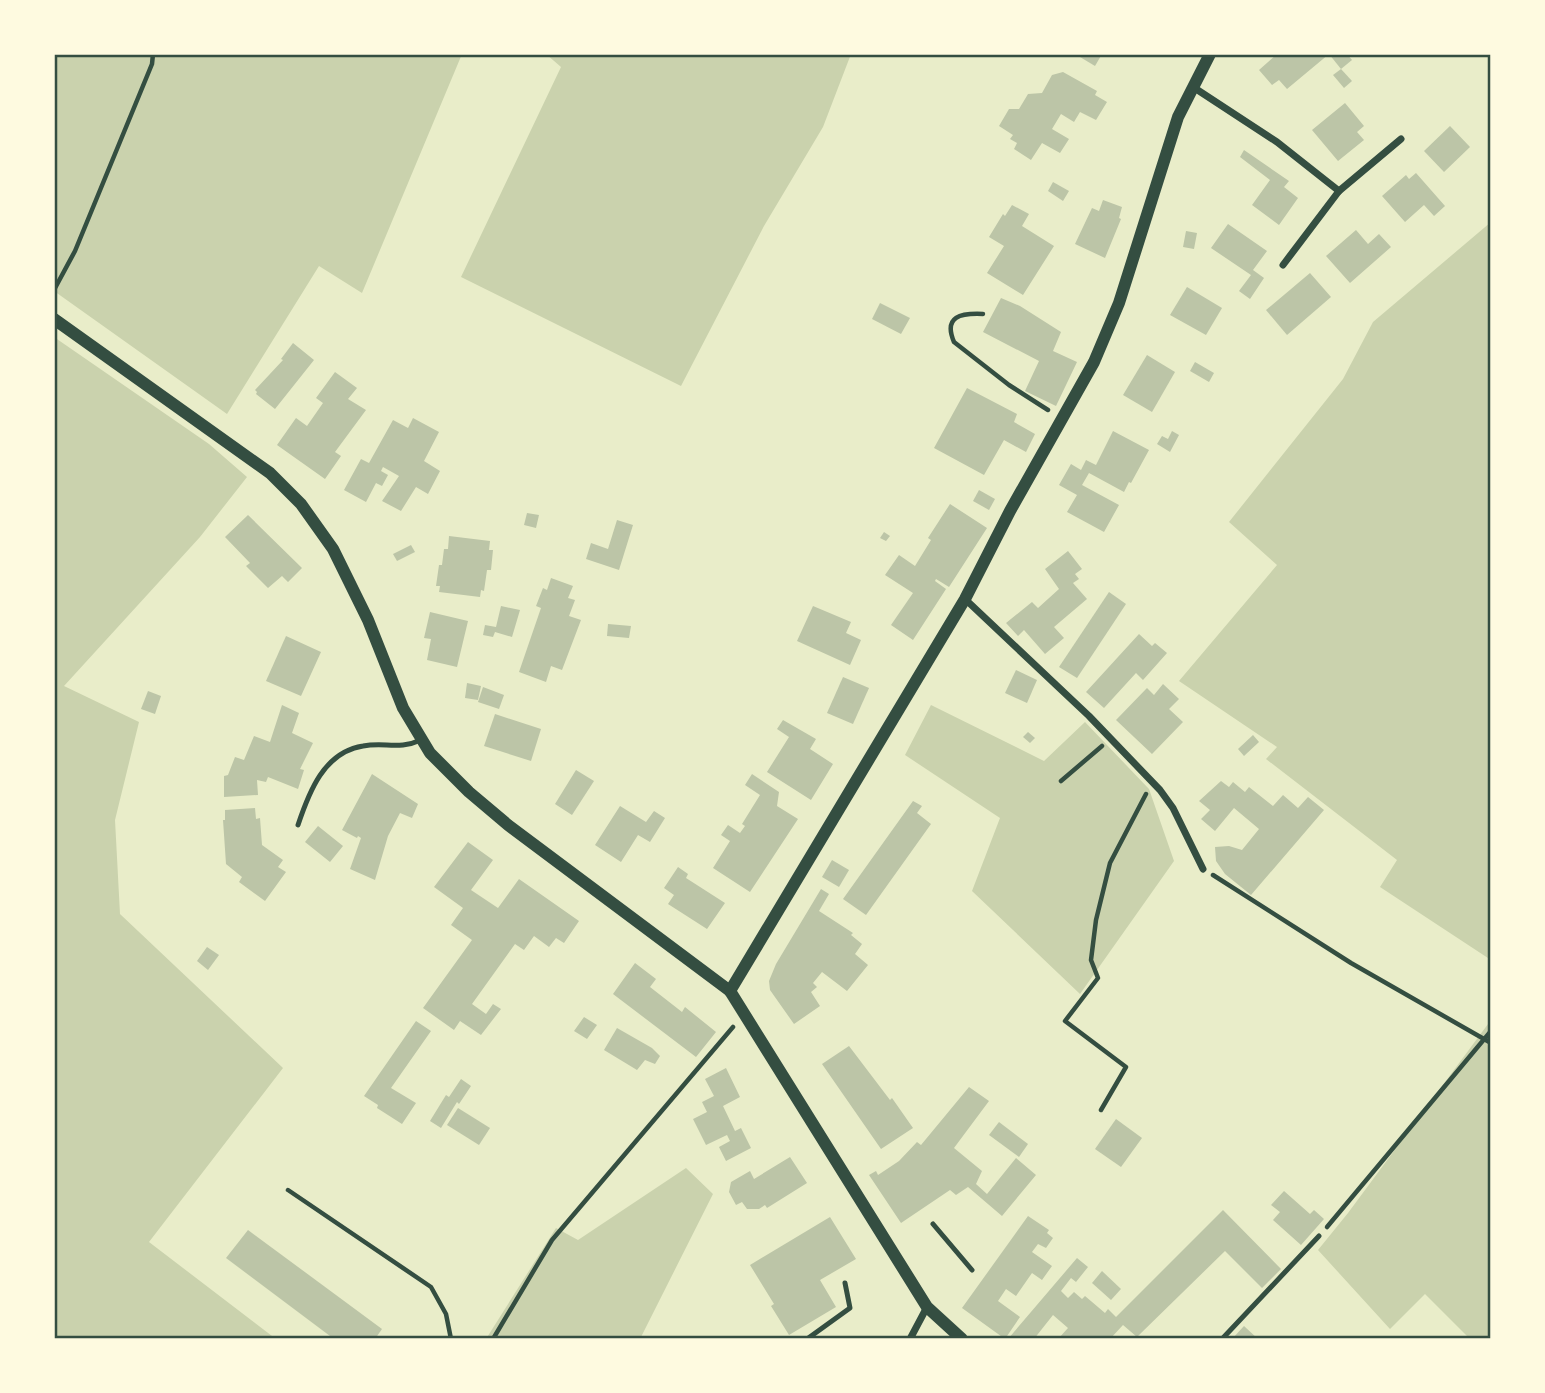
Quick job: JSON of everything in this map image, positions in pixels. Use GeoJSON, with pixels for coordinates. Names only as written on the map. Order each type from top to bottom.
{"type":"FeatureCollection","features":[{"type":"Feature","properties":{"kind":"street"},"geometry":{"type":"LineString","coordinates":[[730,991],[965,599],[1010,511],[1094,362],[1119,303],[1174,128],[1192,86],[1210,54]]}},
{"type":"Feature","properties":{"kind":"street"},"geometry":{"type":"LineString","coordinates":[[1192,86],[1277,142],[1339,191]]}},
{"type":"Feature","properties":{"kind":"street"},"geometry":{"type":"LineString","coordinates":[[1283,265],[1339,191],[1401,139]]}},
{"type":"Feature","properties":{"kind":"street"},"geometry":{"type":"LineString","coordinates":[[54,319],[271,474],[301,504],[333,549],[368,620],[403,708],[430,753],[469,792],[508,825],[730,991],[926,1307],[962,1339]]}},
{"type":"Feature","properties":{"kind":"street"},"geometry":{"type":"LineString","coordinates":[[965,599],[1089,716],[1160,790],[1173,808],[1203,869]]}},
{"type":"Feature","properties":{"kind":"street"},"geometry":{"type":"LineString","coordinates":[[910,1339],[926,1307]]}},
{"type":"Feature","properties":{"kind":"lane"},"geometry":{"type":"LineString","coordinates":[[298,825],[311,786],[337,758],[363,746],[402,746],[421,740]]}},
{"type":"Feature","properties":{"kind":"lane"},"geometry":{"type":"LineString","coordinates":[[933,1224],[972,1270]]}},
{"type":"Feature","properties":{"kind":"lane"},"geometry":{"type":"LineString","coordinates":[[1222,1339],[1320,1236]]}},
{"type":"Feature","properties":{"kind":"lane"},"geometry":{"type":"LineString","coordinates":[[807,1339],[850,1308],[845,1283]]}},
{"type":"Feature","properties":{"kind":"path"},"geometry":{"type":"LineString","coordinates":[[54,290],[75,251],[152,64],[153,54]]}},
{"type":"Feature","properties":{"kind":"path"},"geometry":{"type":"LineString","coordinates":[[983,314],[966,313],[957,316],[951,324],[954,342],[1009,385],[1062,418]]}},
{"type":"Feature","properties":{"kind":"path"},"geometry":{"type":"LineString","coordinates":[[1061,781],[1105,744]]}},
{"type":"Feature","properties":{"kind":"path"},"geometry":{"type":"LineString","coordinates":[[1101,1110],[1126,1067],[1065,1021],[1098,978],[1091,960],[1096,920],[1110,863],[1149,789]]}},
{"type":"Feature","properties":{"kind":"path"},"geometry":{"type":"LineString","coordinates":[[1203,869],[1351,964],[1491,1043]]}},
{"type":"Feature","properties":{"kind":"path"},"geometry":{"type":"LineString","coordinates":[[493,1339],[552,1240],[745,1014]]}},
{"type":"Feature","properties":{"kind":"path"},"geometry":{"type":"LineString","coordinates":[[1320,1236],[1491,1031]]}},
{"type":"Feature","properties":{"kind":"path"},"geometry":{"type":"LineString","coordinates":[[288,1190],[431,1287],[446,1314],[451,1339]]}},
{"type":"Feature","properties":{"kind":"green space"},"geometry":{"type":"Polygon","coordinates":[[[54,54],[462,54],[362,293],[319,266],[227,414],[54,291],[54,54]]]}},
{"type":"Feature","properties":{"kind":"green space"},"geometry":{"type":"Polygon","coordinates":[[[546,54],[851,54],[823,127],[764,226],[681,386],[461,277],[561,67],[546,54]]]}},
{"type":"Feature","properties":{"kind":"green space"},"geometry":{"type":"Polygon","coordinates":[[[1491,222],[1491,960],[1380,887],[1397,860],[1266,759],[1277,747],[1179,681],[1277,565],[1229,522],[1343,379],[1373,322],[1491,222]]]}},
{"type":"Feature","properties":{"kind":"green space"},"geometry":{"type":"Polygon","coordinates":[[[54,337],[209,444],[247,477],[200,537],[64,686],[139,722],[115,820],[120,914],[283,1068],[149,1242],[276,1339],[54,1339],[54,337]]]}},
{"type":"Feature","properties":{"kind":"green space"},"geometry":{"type":"Polygon","coordinates":[[[931,705],[1044,761],[1085,722],[1149,789],[1174,861],[1080,994],[972,891],[1000,818],[905,755],[931,705]]]}},
{"type":"Feature","properties":{"kind":"green space"},"geometry":{"type":"Polygon","coordinates":[[[1491,1020],[1491,1339],[1470,1339],[1425,1294],[1390,1329],[1318,1250],[1491,1020]]]}},
{"type":"Feature","properties":{"kind":"green space"},"geometry":{"type":"Polygon","coordinates":[[[686,1168],[713,1194],[640,1339],[486,1339],[556,1228],[578,1240],[686,1168]]]}},
{"type":"Feature","properties":{"kind":"building"},"geometry":{"type":"Polygon","coordinates":[[[1075,54],[1102,54],[1095,66],[1075,54]]]}},
{"type":"Feature","properties":{"kind":"building"},"geometry":{"type":"Polygon","coordinates":[[[1277,54],[1329,54],[1287,89],[1279,80],[1272,85],[1259,70],[1277,54]]]}},
{"type":"Feature","properties":{"kind":"building"},"geometry":{"type":"Polygon","coordinates":[[[1329,54],[1347,54],[1352,60],[1341,69],[1329,54]]]}},
{"type":"Feature","properties":{"kind":"building"},"geometry":{"type":"Polygon","coordinates":[[[1341,69],[1352,81],[1344,88],[1333,75],[1341,69]]]}},
{"type":"Feature","properties":{"kind":"building"},"geometry":{"type":"Polygon","coordinates":[[[1063,72],[1097,91],[1095,95],[1107,102],[1096,120],[1080,112],[1074,122],[1061,114],[1052,129],[1069,139],[1060,153],[1042,143],[1031,160],[1014,149],[1017,143],[1010,139],[1013,135],[999,126],[1009,109],[1019,109],[1028,94],[1042,93],[1052,75],[1063,72]]]}},
{"type":"Feature","properties":{"kind":"building"},"geometry":{"type":"Polygon","coordinates":[[[1345,103],[1364,126],[1357,132],[1364,140],[1338,161],[1312,130],[1345,103]]]}},
{"type":"Feature","properties":{"kind":"building"},"geometry":{"type":"Polygon","coordinates":[[[1450,126],[1470,147],[1444,172],[1424,151],[1450,126]]]}},
{"type":"Feature","properties":{"kind":"building"},"geometry":{"type":"Polygon","coordinates":[[[1244,150],[1289,181],[1284,187],[1298,198],[1279,225],[1252,205],[1270,180],[1240,157],[1244,150]]]}},
{"type":"Feature","properties":{"kind":"building"},"geometry":{"type":"Polygon","coordinates":[[[1416,173],[1445,206],[1434,216],[1424,205],[1405,222],[1382,196],[1406,175],[1409,179],[1416,173]]]}},
{"type":"Feature","properties":{"kind":"building"},"geometry":{"type":"Polygon","coordinates":[[[1053,182],[1069,191],[1063,201],[1048,191],[1053,182]]]}},
{"type":"Feature","properties":{"kind":"building"},"geometry":{"type":"Polygon","coordinates":[[[1103,200],[1122,207],[1121,219],[1105,258],[1075,244],[1092,208],[1099,211],[1103,200]]]}},
{"type":"Feature","properties":{"kind":"building"},"geometry":{"type":"Polygon","coordinates":[[[1012,205],[1029,214],[1022,226],[1054,246],[1023,295],[987,273],[1004,246],[989,237],[1012,205]]]}},
{"type":"Feature","properties":{"kind":"building"},"geometry":{"type":"Polygon","coordinates":[[[1228,224],[1267,251],[1253,270],[1264,278],[1250,299],[1239,291],[1251,275],[1211,248],[1228,224]]]}},
{"type":"Feature","properties":{"kind":"building"},"geometry":{"type":"Polygon","coordinates":[[[1356,230],[1368,244],[1379,234],[1391,247],[1350,283],[1326,256],[1356,230]]]}},
{"type":"Feature","properties":{"kind":"building"},"geometry":{"type":"Polygon","coordinates":[[[1186,231],[1197,233],[1194,249],[1183,247],[1186,231]]]}},
{"type":"Feature","properties":{"kind":"building"},"geometry":{"type":"Polygon","coordinates":[[[1310,273],[1331,297],[1287,335],[1266,310],[1310,273]]]}},
{"type":"Feature","properties":{"kind":"building"},"geometry":{"type":"Polygon","coordinates":[[[1187,287],[1222,308],[1206,335],[1170,315],[1187,287]]]}},
{"type":"Feature","properties":{"kind":"building"},"geometry":{"type":"Polygon","coordinates":[[[1001,298],[1020,306],[1061,332],[1053,351],[1077,362],[1056,406],[1025,391],[1039,361],[983,332],[1001,298]]]}},
{"type":"Feature","properties":{"kind":"building"},"geometry":{"type":"Polygon","coordinates":[[[880,303],[910,318],[901,334],[872,319],[880,303]]]}},
{"type":"Feature","properties":{"kind":"building"},"geometry":{"type":"Polygon","coordinates":[[[293,343],[314,360],[275,409],[256,394],[255,390],[283,360],[281,359],[293,343]]]}},
{"type":"Feature","properties":{"kind":"building"},"geometry":{"type":"Polygon","coordinates":[[[1147,355],[1175,372],[1152,412],[1123,395],[1147,355]]]}},
{"type":"Feature","properties":{"kind":"building"},"geometry":{"type":"Polygon","coordinates":[[[1195,362],[1214,373],[1209,382],[1190,371],[1195,362]]]}},
{"type":"Feature","properties":{"kind":"building"},"geometry":{"type":"Polygon","coordinates":[[[335,372],[357,388],[348,399],[366,410],[335,452],[341,456],[325,479],[277,445],[296,418],[307,426],[323,403],[316,398],[335,372]]]}},
{"type":"Feature","properties":{"kind":"building"},"geometry":{"type":"Polygon","coordinates":[[[967,388],[1017,414],[1014,422],[1035,434],[1026,452],[1004,440],[984,475],[934,448],[967,388]]]}},
{"type":"Feature","properties":{"kind":"building"},"geometry":{"type":"Polygon","coordinates":[[[413,418],[439,432],[424,461],[440,471],[428,494],[416,487],[401,511],[382,501],[399,476],[383,467],[381,471],[388,475],[382,486],[376,483],[366,502],[344,490],[361,459],[369,463],[393,420],[408,428],[413,418]]]}},
{"type":"Feature","properties":{"kind":"building"},"geometry":{"type":"Polygon","coordinates":[[[1113,431],[1149,450],[1124,492],[1089,473],[1082,485],[1119,505],[1104,532],[1067,512],[1077,495],[1059,485],[1071,464],[1081,470],[1086,460],[1096,465],[1113,431]]]}},
{"type":"Feature","properties":{"kind":"building"},"geometry":{"type":"Polygon","coordinates":[[[1172,431],[1179,435],[1170,452],[1157,444],[1162,436],[1168,439],[1172,431]]]}},
{"type":"Feature","properties":{"kind":"building"},"geometry":{"type":"Polygon","coordinates":[[[979,490],[995,499],[989,510],[973,501],[979,490]]]}},
{"type":"Feature","properties":{"kind":"building"},"geometry":{"type":"Polygon","coordinates":[[[950,504],[987,528],[949,587],[936,579],[935,581],[946,589],[913,640],[891,625],[913,593],[885,575],[899,555],[915,566],[931,540],[928,538],[950,504]]]}},
{"type":"Feature","properties":{"kind":"building"},"geometry":{"type":"Polygon","coordinates":[[[527,513],[539,515],[536,528],[524,525],[527,513]]]}},
{"type":"Feature","properties":{"kind":"building"},"geometry":{"type":"Polygon","coordinates":[[[248,515],[302,568],[288,582],[282,576],[268,588],[246,566],[250,563],[225,537],[248,515]]]}},
{"type":"Feature","properties":{"kind":"building"},"geometry":{"type":"Polygon","coordinates":[[[617,520],[633,525],[619,570],[586,559],[591,543],[608,549],[617,520]]]}},
{"type":"Feature","properties":{"kind":"building"},"geometry":{"type":"Polygon","coordinates":[[[884,532],[890,536],[886,541],[880,538],[884,532]]]}},
{"type":"Feature","properties":{"kind":"building"},"geometry":{"type":"Polygon","coordinates":[[[449,536],[490,541],[489,550],[493,550],[491,570],[487,570],[484,591],[481,590],[480,597],[439,592],[440,586],[436,586],[439,565],[442,565],[444,549],[448,549],[449,536]]]}},
{"type":"Feature","properties":{"kind":"building"},"geometry":{"type":"Polygon","coordinates":[[[411,545],[415,552],[397,561],[393,554],[411,545]]]}},
{"type":"Feature","properties":{"kind":"building"},"geometry":{"type":"Polygon","coordinates":[[[1068,551],[1082,569],[1075,574],[1079,579],[1073,583],[1087,599],[1054,627],[1064,638],[1045,654],[1024,630],[1018,636],[1006,623],[1032,602],[1038,608],[1059,589],[1045,569],[1068,551]]]}},
{"type":"Feature","properties":{"kind":"building"},"geometry":{"type":"Polygon","coordinates":[[[551,578],[573,586],[568,598],[575,600],[569,616],[581,620],[562,670],[551,666],[546,682],[519,672],[541,608],[536,606],[543,588],[547,590],[551,578]]]}},
{"type":"Feature","properties":{"kind":"building"},"geometry":{"type":"Polygon","coordinates":[[[1109,592],[1126,604],[1077,678],[1059,667],[1109,592]]]}},
{"type":"Feature","properties":{"kind":"building"},"geometry":{"type":"Polygon","coordinates":[[[501,606],[520,610],[512,637],[495,632],[493,637],[483,635],[485,625],[496,627],[501,606]]]}},
{"type":"Feature","properties":{"kind":"building"},"geometry":{"type":"Polygon","coordinates":[[[813,606],[851,622],[846,633],[861,640],[850,665],[797,641],[813,606]]]}},
{"type":"Feature","properties":{"kind":"building"},"geometry":{"type":"Polygon","coordinates":[[[430,612],[468,621],[457,667],[427,660],[431,639],[424,638],[430,612]]]}},
{"type":"Feature","properties":{"kind":"building"},"geometry":{"type":"Polygon","coordinates":[[[608,624],[631,626],[629,638],[607,636],[608,624]]]}},
{"type":"Feature","properties":{"kind":"building"},"geometry":{"type":"Polygon","coordinates":[[[1139,634],[1152,646],[1155,643],[1167,653],[1143,680],[1136,673],[1104,708],[1086,692],[1139,634]]]}},
{"type":"Feature","properties":{"kind":"building"},"geometry":{"type":"Polygon","coordinates":[[[286,636],[321,652],[301,696],[266,681],[286,636]]]}},
{"type":"Feature","properties":{"kind":"building"},"geometry":{"type":"Polygon","coordinates":[[[1016,670],[1037,680],[1027,703],[1005,693],[1016,670]]]}},
{"type":"Feature","properties":{"kind":"building"},"geometry":{"type":"Polygon","coordinates":[[[843,677],[869,688],[853,724],[827,713],[843,677]]]}},
{"type":"Feature","properties":{"kind":"building"},"geometry":{"type":"Polygon","coordinates":[[[467,683],[481,686],[478,700],[465,698],[467,683]]]}},
{"type":"Feature","properties":{"kind":"building"},"geometry":{"type":"Polygon","coordinates":[[[1163,684],[1179,699],[1169,709],[1183,722],[1152,754],[1116,720],[1147,688],[1154,695],[1163,684]]]}},
{"type":"Feature","properties":{"kind":"building"},"geometry":{"type":"Polygon","coordinates":[[[483,687],[504,695],[499,709],[478,702],[483,687]]]}},
{"type":"Feature","properties":{"kind":"building"},"geometry":{"type":"Polygon","coordinates":[[[148,691],[161,696],[155,714],[141,709],[148,691]]]}},
{"type":"Feature","properties":{"kind":"building"},"geometry":{"type":"Polygon","coordinates":[[[282,705],[299,713],[292,733],[313,743],[300,769],[304,770],[298,789],[268,777],[266,782],[257,780],[258,795],[224,797],[224,776],[228,775],[235,757],[244,760],[254,736],[270,742],[282,705]]]}},
{"type":"Feature","properties":{"kind":"building"},"geometry":{"type":"Polygon","coordinates":[[[495,714],[541,729],[531,761],[484,746],[495,714]]]}},
{"type":"Feature","properties":{"kind":"building"},"geometry":{"type":"Polygon","coordinates":[[[783,720],[816,739],[810,749],[833,764],[811,800],[767,772],[789,737],[777,729],[783,720]]]}},
{"type":"Feature","properties":{"kind":"building"},"geometry":{"type":"Polygon","coordinates":[[[1028,732],[1035,738],[1030,743],[1023,737],[1028,732]]]}},
{"type":"Feature","properties":{"kind":"building"},"geometry":{"type":"Polygon","coordinates":[[[1253,735],[1259,742],[1244,756],[1238,749],[1253,735]]]}},
{"type":"Feature","properties":{"kind":"building"},"geometry":{"type":"Polygon","coordinates":[[[576,770],[594,781],[572,815],[555,804],[576,770]]]}},
{"type":"Feature","properties":{"kind":"building"},"geometry":{"type":"Polygon","coordinates":[[[372,774],[418,804],[412,818],[400,813],[388,836],[375,880],[350,869],[361,838],[342,830],[372,774]]]}},
{"type":"Feature","properties":{"kind":"building"},"geometry":{"type":"Polygon","coordinates":[[[752,774],[779,792],[777,806],[798,819],[750,892],[713,868],[730,841],[721,835],[728,825],[740,833],[745,826],[742,824],[760,795],[745,785],[752,774]]]}},
{"type":"Feature","properties":{"kind":"building"},"geometry":{"type":"Polygon","coordinates":[[[1221,781],[1229,787],[1233,782],[1245,792],[1249,787],[1273,806],[1283,795],[1298,808],[1308,797],[1324,810],[1251,895],[1225,874],[1216,861],[1215,847],[1229,846],[1242,850],[1259,829],[1234,808],[1215,831],[1201,819],[1210,810],[1199,801],[1221,781]]]}},
{"type":"Feature","properties":{"kind":"building"},"geometry":{"type":"Polygon","coordinates":[[[913,801],[922,806],[917,813],[931,824],[866,915],[843,899],[913,801]]]}},
{"type":"Feature","properties":{"kind":"building"},"geometry":{"type":"Polygon","coordinates":[[[620,806],[646,822],[654,811],[665,818],[650,842],[638,835],[621,862],[595,845],[620,806]]]}},
{"type":"Feature","properties":{"kind":"building"},"geometry":{"type":"Polygon","coordinates":[[[255,808],[256,819],[260,818],[262,845],[283,860],[278,867],[286,872],[265,901],[239,882],[242,877],[226,864],[223,820],[225,810],[255,808]]]}},
{"type":"Feature","properties":{"kind":"building"},"geometry":{"type":"Polygon","coordinates":[[[318,826],[343,846],[330,862],[305,842],[318,826]]]}},
{"type":"Feature","properties":{"kind":"building"},"geometry":{"type":"Polygon","coordinates":[[[468,842],[493,860],[471,890],[498,908],[519,879],[579,921],[564,943],[556,938],[549,947],[534,936],[524,950],[515,944],[472,1004],[486,1014],[493,1004],[501,1009],[481,1035],[460,1021],[454,1030],[423,1008],[472,940],[451,925],[463,908],[434,887],[468,842]]]}},
{"type":"Feature","properties":{"kind":"building"},"geometry":{"type":"Polygon","coordinates":[[[832,860],[849,870],[839,887],[822,877],[832,860]]]}},
{"type":"Feature","properties":{"kind":"building"},"geometry":{"type":"Polygon","coordinates":[[[678,867],[688,874],[686,878],[725,903],[707,929],[668,904],[674,895],[664,888],[678,867]]]}},
{"type":"Feature","properties":{"kind":"building"},"geometry":{"type":"Polygon","coordinates":[[[821,889],[829,894],[819,911],[853,933],[851,935],[862,944],[855,954],[868,965],[847,991],[822,972],[813,983],[817,987],[811,992],[820,1006],[794,1024],[770,990],[769,981],[776,964],[821,889]]]}},
{"type":"Feature","properties":{"kind":"building"},"geometry":{"type":"Polygon","coordinates":[[[207,947],[219,955],[208,970],[197,961],[207,947]]]}},
{"type":"Feature","properties":{"kind":"building"},"geometry":{"type":"Polygon","coordinates":[[[635,963],[656,979],[650,987],[682,1012],[685,1007],[716,1032],[696,1057],[613,994],[635,963]]]}},
{"type":"Feature","properties":{"kind":"building"},"geometry":{"type":"Polygon","coordinates":[[[584,1017],[597,1025],[587,1039],[574,1031],[584,1017]]]}},
{"type":"Feature","properties":{"kind":"building"},"geometry":{"type":"Polygon","coordinates":[[[416,1021],[431,1031],[391,1088],[416,1103],[402,1124],[364,1096],[416,1021]]]}},
{"type":"Feature","properties":{"kind":"building"},"geometry":{"type":"Polygon","coordinates":[[[617,1028],[652,1048],[660,1056],[655,1064],[645,1060],[637,1070],[604,1050],[617,1028]]]}},
{"type":"Feature","properties":{"kind":"building"},"geometry":{"type":"Polygon","coordinates":[[[849,1046],[913,1128],[881,1149],[822,1064],[849,1046]]]}},
{"type":"Feature","properties":{"kind":"building"},"geometry":{"type":"Polygon","coordinates":[[[726,1068],[740,1097],[723,1106],[735,1131],[741,1128],[751,1148],[726,1161],[719,1147],[730,1141],[727,1135],[706,1145],[693,1119],[707,1112],[702,1102],[714,1096],[705,1079],[726,1068]]]}},
{"type":"Feature","properties":{"kind":"building"},"geometry":{"type":"Polygon","coordinates":[[[461,1079],[471,1086],[441,1128],[430,1121],[446,1095],[449,1097],[461,1079]]]}},
{"type":"Feature","properties":{"kind":"building"},"geometry":{"type":"Polygon","coordinates":[[[969,1087],[989,1101],[954,1148],[982,1171],[976,1184],[987,1194],[1016,1158],[1036,1175],[1002,1216],[968,1187],[956,1195],[950,1190],[901,1223],[869,1175],[876,1171],[878,1175],[899,1161],[917,1142],[921,1145],[969,1087]]]}},
{"type":"Feature","properties":{"kind":"building"},"geometry":{"type":"Polygon","coordinates":[[[458,1108],[490,1128],[479,1145],[447,1125],[458,1108]]]}},
{"type":"Feature","properties":{"kind":"building"},"geometry":{"type":"Polygon","coordinates":[[[1116,1119],[1142,1138],[1121,1167],[1095,1149],[1116,1119]]]}},
{"type":"Feature","properties":{"kind":"building"},"geometry":{"type":"Polygon","coordinates":[[[999,1122],[1028,1144],[1019,1157],[989,1135],[999,1122]]]}},
{"type":"Feature","properties":{"kind":"building"},"geometry":{"type":"Polygon","coordinates":[[[790,1157],[807,1183],[767,1208],[765,1205],[759,1209],[747,1209],[742,1202],[736,1205],[729,1192],[731,1182],[750,1171],[754,1179],[790,1157]]]}},
{"type":"Feature","properties":{"kind":"building"},"geometry":{"type":"Polygon","coordinates":[[[1284,1191],[1310,1214],[1314,1210],[1324,1219],[1301,1245],[1273,1220],[1280,1212],[1271,1205],[1284,1191]]]}},
{"type":"Feature","properties":{"kind":"building"},"geometry":{"type":"Polygon","coordinates":[[[1223,1210],[1281,1269],[1262,1288],[1225,1251],[1137,1337],[1123,1325],[1110,1339],[1058,1339],[1068,1328],[1053,1315],[1034,1339],[1008,1339],[1077,1258],[1088,1267],[1076,1282],[1071,1278],[1061,1291],[1068,1298],[1074,1292],[1082,1299],[1085,1296],[1105,1313],[1108,1309],[1116,1317],[1223,1210]]]}},
{"type":"Feature","properties":{"kind":"building"},"geometry":{"type":"Polygon","coordinates":[[[1028,1216],[1049,1230],[1047,1233],[1053,1238],[1046,1248],[1038,1244],[1032,1252],[1052,1266],[1042,1280],[1032,1273],[1016,1296],[1006,1289],[998,1301],[1020,1317],[1005,1339],[962,1308],[1028,1216]]]}},
{"type":"Feature","properties":{"kind":"building"},"geometry":{"type":"Polygon","coordinates":[[[830,1217],[856,1259],[820,1280],[836,1307],[789,1335],[750,1265],[830,1217]]]}},
{"type":"Feature","properties":{"kind":"building"},"geometry":{"type":"Polygon","coordinates":[[[248,1230],[382,1329],[375,1339],[334,1339],[226,1258],[248,1230]]]}},
{"type":"Feature","properties":{"kind":"building"},"geometry":{"type":"Polygon","coordinates":[[[1102,1271],[1121,1289],[1111,1300],[1092,1283],[1102,1271]]]}},
{"type":"Feature","properties":{"kind":"building"},"geometry":{"type":"Polygon","coordinates":[[[1244,1326],[1258,1339],[1232,1339],[1244,1326]]]}}]}
